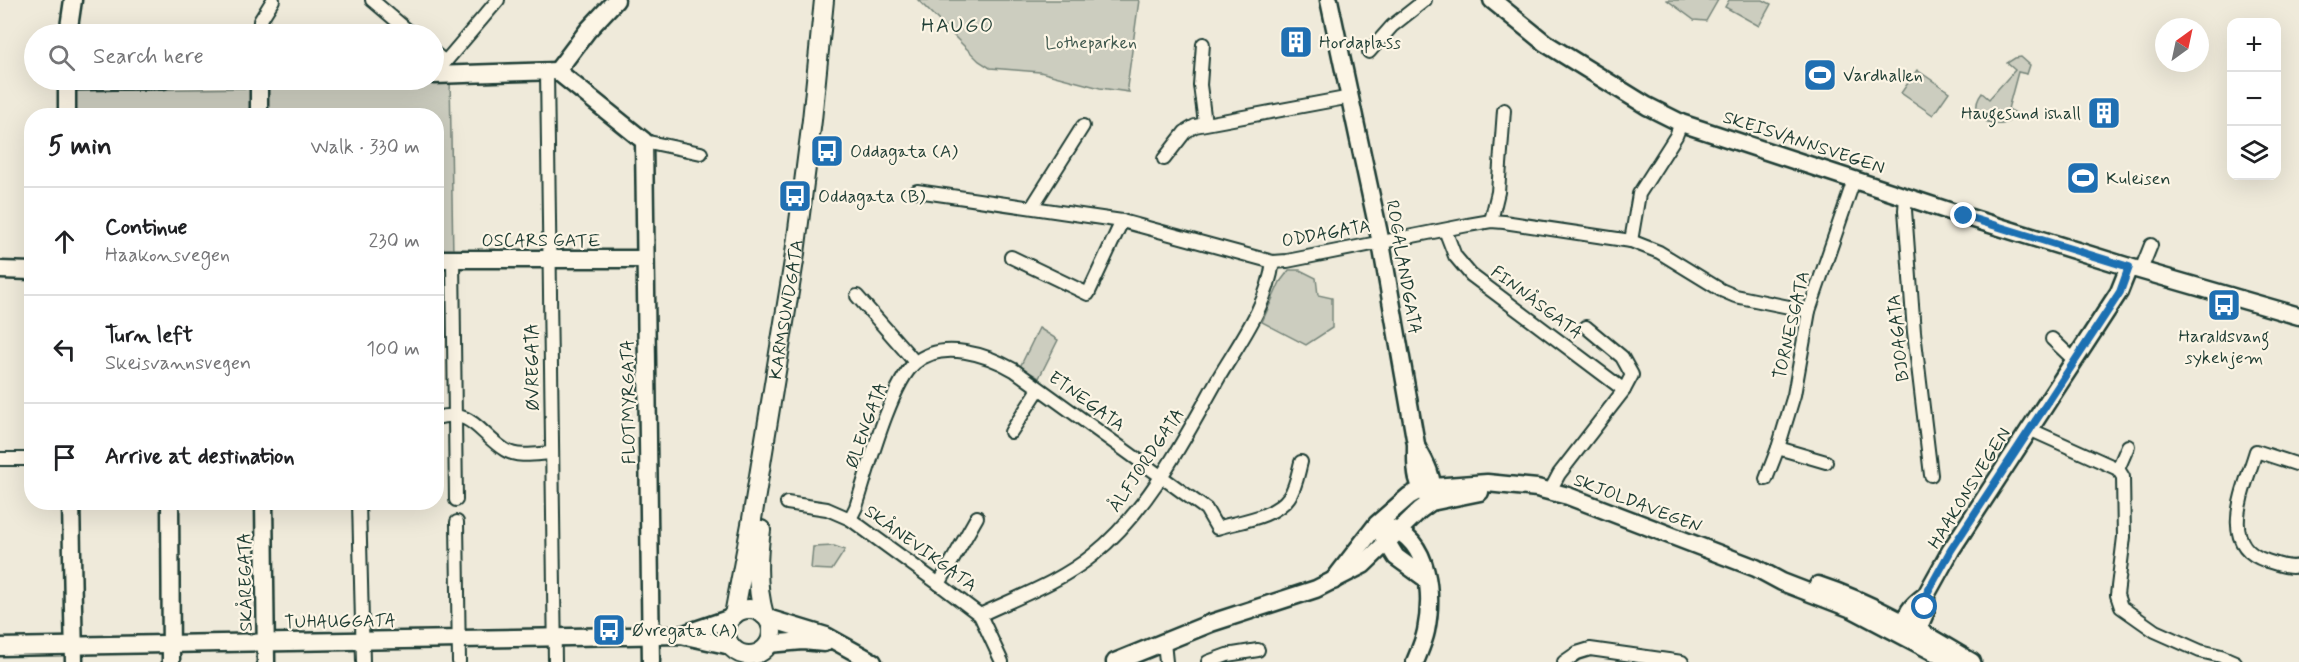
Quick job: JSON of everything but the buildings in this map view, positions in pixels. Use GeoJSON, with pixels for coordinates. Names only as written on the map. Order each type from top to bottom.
{"type":"FeatureCollection","features":[{"type":"Feature","properties":{"kind":"main road","name":"KARMSUNDGATA"},"geometry":{"type":"LineString","coordinates":[[732,616],[752,519],[794,261],[813,120],[824,0]]}},
{"type":"Feature","properties":{"kind":"main road","name":"KARMSUNDGATA"},"geometry":{"type":"LineString","coordinates":[[766,617],[760,601],[758,579],[760,534],[807,232],[834,0]]}},
{"type":"Feature","properties":{"kind":"main road"},"geometry":{"type":"LineString","coordinates":[[746,609],[759,611],[766,617],[771,628],[765,652],[750,654],[734,652],[727,635],[732,616],[746,609]]}},
{"type":"Feature","properties":{"kind":"street"},"geometry":{"type":"LineString","coordinates":[[69,24],[73,0]]}},
{"type":"Feature","properties":{"kind":"street"},"geometry":{"type":"LineString","coordinates":[[260,24],[273,0]]}},
{"type":"Feature","properties":{"kind":"street"},"geometry":{"type":"LineString","coordinates":[[372,0],[400,24]]}},
{"type":"Feature","properties":{"kind":"street"},"geometry":{"type":"LineString","coordinates":[[444,64],[498,0]]}},
{"type":"Feature","properties":{"kind":"street"},"geometry":{"type":"LineString","coordinates":[[552,72],[616,0]]}},
{"type":"Feature","properties":{"kind":"street","name":"ROGALANDGATA"},"geometry":{"type":"LineString","coordinates":[[1329,0],[1382,243],[1416,444],[1427,466],[1428,493]]}},
{"type":"Feature","properties":{"kind":"street"},"geometry":{"type":"LineString","coordinates":[[1369,52],[1392,26],[1425,0]]}},
{"type":"Feature","properties":{"kind":"street","name":"SKEISVANNSVEGEN"},"geometry":{"type":"LineString","coordinates":[[1492,0],[1545,43],[1647,106],[1681,123],[2135,269]]}},
{"type":"Feature","properties":{"kind":"street"},"geometry":{"type":"LineString","coordinates":[[1203,44],[1200,85],[1205,123]]}},
{"type":"Feature","properties":{"kind":"street"},"geometry":{"type":"LineString","coordinates":[[444,71],[552,72],[644,141],[701,153]]}},
{"type":"Feature","properties":{"kind":"street","name":"ØVREGATA"},"geometry":{"type":"LineString","coordinates":[[552,72],[549,260],[555,662]]}},
{"type":"Feature","properties":{"kind":"street"},"geometry":{"type":"LineString","coordinates":[[67,90],[67,108]]}},
{"type":"Feature","properties":{"kind":"street"},"geometry":{"type":"LineString","coordinates":[[259,90],[259,108]]}},
{"type":"Feature","properties":{"kind":"street"},"geometry":{"type":"LineString","coordinates":[[1164,159],[1185,132],[1195,126],[1351,97]]}},
{"type":"Feature","properties":{"kind":"street"},"geometry":{"type":"LineString","coordinates":[[1491,221],[1498,192],[1504,110]]}},
{"type":"Feature","properties":{"kind":"street"},"geometry":{"type":"LineString","coordinates":[[1631,241],[1639,194],[1676,136],[1681,123]]}},
{"type":"Feature","properties":{"kind":"street"},"geometry":{"type":"LineString","coordinates":[[1032,207],[1083,126]]}},
{"type":"Feature","properties":{"kind":"street","name":"FLOTMYRGATA"},"geometry":{"type":"LineString","coordinates":[[644,141],[651,662]]}},
{"type":"Feature","properties":{"kind":"street","name":"TORNESGATA"},"geometry":{"type":"LineString","coordinates":[[1766,479],[1794,395],[1809,311],[1854,180]]}},
{"type":"Feature","properties":{"kind":"street","name":"ODDAGATA"},"geometry":{"type":"LineString","coordinates":[[917,191],[1122,221],[1273,262],[1491,221],[1631,241],[1659,252],[1721,290],[1735,296],[1809,311]]}},
{"type":"Feature","properties":{"kind":"street","name":"BJOAGATA"},"geometry":{"type":"LineString","coordinates":[[1906,197],[1914,332],[1932,476]]}},
{"type":"Feature","properties":{"kind":"street"},"geometry":{"type":"LineString","coordinates":[[1011,257],[1088,294],[1122,221]]}},
{"type":"Feature","properties":{"kind":"street","name":"FINNÅSGATA"},"geometry":{"type":"LineString","coordinates":[[1445,230],[1455,256],[1471,275],[1624,390]]}},
{"type":"Feature","properties":{"kind":"street"},"geometry":{"type":"LineString","coordinates":[[2151,245],[2135,269],[2299,316]]}},
{"type":"Feature","properties":{"kind":"street"},"geometry":{"type":"LineString","coordinates":[[445,259],[454,414],[456,500]]}},
{"type":"Feature","properties":{"kind":"street","name":"OSCARS GATE"},"geometry":{"type":"LineString","coordinates":[[445,259],[645,259]]}},
{"type":"Feature","properties":{"kind":"street","name":"ÅLFJORDGATA"},"geometry":{"type":"LineString","coordinates":[[980,615],[1046,584],[1092,556],[1127,522],[1160,476],[1255,319],[1270,278],[1273,262]]}},
{"type":"Feature","properties":{"kind":"street","name":"HAAKONSVEGEN"},"geometry":{"type":"LineString","coordinates":[[1909,629],[1926,611],[1926,595],[1951,550],[2135,269]]}},
{"type":"Feature","properties":{"kind":"street"},"geometry":{"type":"LineString","coordinates":[[0,270],[24,271]]}},
{"type":"Feature","properties":{"kind":"street"},"geometry":{"type":"LineString","coordinates":[[857,296],[915,362]]}},
{"type":"Feature","properties":{"kind":"street"},"geometry":{"type":"LineString","coordinates":[[1550,491],[1559,474],[1624,390],[1632,375],[1630,368],[1612,348],[1586,327]]}},
{"type":"Feature","properties":{"kind":"street"},"geometry":{"type":"LineString","coordinates":[[2052,339],[2075,361]]}},
{"type":"Feature","properties":{"kind":"street","name":"ETNEGATA"},"geometry":{"type":"LineString","coordinates":[[915,362],[929,355],[944,352],[963,352],[998,361],[1206,509],[1217,528],[1280,507],[1290,495],[1301,462]]}},
{"type":"Feature","properties":{"kind":"street","name":"ØLENGATA"},"geometry":{"type":"LineString","coordinates":[[850,519],[898,386],[915,362]]}},
{"type":"Feature","properties":{"kind":"street"},"geometry":{"type":"LineString","coordinates":[[1011,432],[1039,389]]}},
{"type":"Feature","properties":{"kind":"street"},"geometry":{"type":"LineString","coordinates":[[444,416],[454,414],[471,420],[505,450],[518,454],[551,453]]}},
{"type":"Feature","properties":{"kind":"street"},"geometry":{"type":"LineString","coordinates":[[2029,429],[2118,469],[2123,477],[2125,488],[2124,537],[2117,596],[2121,607],[2154,631],[2200,651],[2235,662]]}},
{"type":"Feature","properties":{"kind":"street"},"geometry":{"type":"LineString","coordinates":[[2118,469],[2128,447]]}},
{"type":"Feature","properties":{"kind":"street"},"geometry":{"type":"LineString","coordinates":[[1778,448],[1826,462]]}},
{"type":"Feature","properties":{"kind":"street"},"geometry":{"type":"LineString","coordinates":[[2299,465],[2256,451],[2239,511],[2238,531],[2244,548],[2254,557],[2291,568],[2299,566]]}},
{"type":"Feature","properties":{"kind":"street"},"geometry":{"type":"LineString","coordinates":[[0,459],[24,459]]}},
{"type":"Feature","properties":{"kind":"street","name":"SKJOLDAVEGEN"},"geometry":{"type":"LineString","coordinates":[[1333,581],[1377,524],[1400,503],[1428,493],[1490,490],[1503,485],[1524,486],[1550,491],[1756,568],[1783,573],[1839,592],[1972,662]]}},
{"type":"Feature","properties":{"kind":"street","name":"SKJOLDAVEGEN"},"geometry":{"type":"LineString","coordinates":[[1115,662],[1211,623],[1316,589],[1363,565],[1420,510],[1428,493]]}},
{"type":"Feature","properties":{"kind":"street","name":"SKÅNEVIKGATA"},"geometry":{"type":"LineString","coordinates":[[787,503],[827,509],[850,519],[939,584],[980,615],[1002,662]]}},
{"type":"Feature","properties":{"kind":"street"},"geometry":{"type":"LineString","coordinates":[[71,510],[74,654]]}},
{"type":"Feature","properties":{"kind":"street"},"geometry":{"type":"LineString","coordinates":[[170,510],[171,662]]}},
{"type":"Feature","properties":{"kind":"street","name":"SKÅREGATA"},"geometry":{"type":"LineString","coordinates":[[264,510],[266,662]]}},
{"type":"Feature","properties":{"kind":"street"},"geometry":{"type":"LineString","coordinates":[[359,510],[363,662]]}},
{"type":"Feature","properties":{"kind":"street"},"geometry":{"type":"LineString","coordinates":[[939,584],[976,517]]}},
{"type":"Feature","properties":{"kind":"street"},"geometry":{"type":"LineString","coordinates":[[457,522],[459,662]]}},
{"type":"Feature","properties":{"kind":"street"},"geometry":{"type":"LineString","coordinates":[[1377,524],[1399,531],[1416,548],[1423,562],[1429,591],[1428,606],[1426,631],[1415,662]]}},
{"type":"Feature","properties":{"kind":"street"},"geometry":{"type":"LineString","coordinates":[[1377,524],[1386,544],[1396,557],[1425,578]]}},
{"type":"Feature","properties":{"kind":"street"},"geometry":{"type":"LineString","coordinates":[[1403,662],[1416,628],[1428,606]]}},
{"type":"Feature","properties":{"kind":"street","name":"TUHAUGGATA"},"geometry":{"type":"LineString","coordinates":[[0,647],[74,654],[171,645],[265,642],[681,635],[732,616]]}},
{"type":"Feature","properties":{"kind":"street"},"geometry":{"type":"LineString","coordinates":[[766,617],[826,636],[873,662]]}},
{"type":"Feature","properties":{"kind":"street","name":"SKJOLDAVEGEN"},"geometry":{"type":"LineString","coordinates":[[1909,629],[1953,662]]}},
{"type":"Feature","properties":{"kind":"street","name":"TUHAUGGATA"},"geometry":{"type":"LineString","coordinates":[[681,635],[734,652]]}},
{"type":"Feature","properties":{"kind":"street"},"geometry":{"type":"LineString","coordinates":[[765,652],[803,641],[838,643]]}},
{"type":"Feature","properties":{"kind":"street"},"geometry":{"type":"LineString","coordinates":[[1164,642],[1166,662]]}},
{"type":"Feature","properties":{"kind":"street"},"geometry":{"type":"LineString","coordinates":[[1564,662],[1577,653],[1590,649],[1682,662]]}},
{"type":"Feature","properties":{"kind":"street"},"geometry":{"type":"LineString","coordinates":[[1208,662],[1227,655],[1258,651]]}},
{"type":"Feature","properties":{"kind":"green space","name":"Lotheparken"},"geometry":{"type":"Polygon","coordinates":[[[918,0],[1139,0],[1127,87],[1129,92],[1100,88],[1040,72],[990,68],[979,61],[918,0]]]}},
{"type":"Feature","properties":{"kind":"green space"},"geometry":{"type":"Polygon","coordinates":[[[1667,0],[1718,0],[1706,21],[1694,20],[1667,0]]]}},
{"type":"Feature","properties":{"kind":"green space"},"geometry":{"type":"Polygon","coordinates":[[[1729,0],[1763,0],[1771,4],[1759,26],[1725,7],[1729,0]]]}},
{"type":"Feature","properties":{"kind":"green space"},"geometry":{"type":"Polygon","coordinates":[[[2021,57],[2030,65],[2027,74],[2018,72],[2008,109],[2016,113],[2011,120],[2003,124],[1987,122],[1977,110],[1977,102],[1982,93],[1989,99],[2015,70],[2007,63],[2021,57]]]}},
{"type":"Feature","properties":{"kind":"green space"},"geometry":{"type":"Polygon","coordinates":[[[1917,70],[1949,92],[1933,115],[1901,93],[1917,70]]]}},
{"type":"Feature","properties":{"kind":"green space"},"geometry":{"type":"Polygon","coordinates":[[[450,75],[453,259],[444,259],[444,108],[259,108],[259,90],[444,90],[444,77],[450,75]]]}},
{"type":"Feature","properties":{"kind":"green space"},"geometry":{"type":"Polygon","coordinates":[[[251,90],[251,108],[75,108],[75,91],[251,90]]]}},
{"type":"Feature","properties":{"kind":"green space"},"geometry":{"type":"Polygon","coordinates":[[[1289,270],[1300,270],[1316,278],[1318,295],[1332,298],[1332,328],[1306,345],[1262,322],[1280,282],[1289,270]]]}},
{"type":"Feature","properties":{"kind":"green space"},"geometry":{"type":"Polygon","coordinates":[[[1039,328],[1058,340],[1039,378],[1020,367],[1039,328]]]}},
{"type":"Feature","properties":{"kind":"green space"},"geometry":{"type":"Polygon","coordinates":[[[834,546],[845,550],[832,570],[811,569],[813,547],[834,546]]]}},
{"type":"Feature","properties":{"kind":"place","name":"Hordaplass"},"geometry":{"type":"Point","coordinates":[1296,42]}},
{"type":"Feature","properties":{"kind":"place","name":"Vardhallen"},"geometry":{"type":"Point","coordinates":[1820,75]}},
{"type":"Feature","properties":{"kind":"place","name":"Haugesund ishall"},"geometry":{"type":"Point","coordinates":[2104,113]}},
{"type":"Feature","properties":{"kind":"place","name":"Oddagata (A)"},"geometry":{"type":"Point","coordinates":[827,151]}},
{"type":"Feature","properties":{"kind":"place","name":"Kuleisen"},"geometry":{"type":"Point","coordinates":[2083,178]}},
{"type":"Feature","properties":{"kind":"place","name":"Oddagata (B)"},"geometry":{"type":"Point","coordinates":[795,196]}},
{"type":"Feature","properties":{"kind":"place","name":"Haraldsvang sykehjem"},"geometry":{"type":"Point","coordinates":[2224,305]}},
{"type":"Feature","properties":{"kind":"place","name":"Øvregata (A)"},"geometry":{"type":"Point","coordinates":[609,630]}},
{"type":"Feature","properties":{"kind":"district","name":"HAUGO"},"geometry":{"type":"Point","coordinates":[958,25]}},
{"type":"Feature","properties":{"kind":"route"},"geometry":{"type":"LineString","coordinates":[[1925,607],[1926,595],[1951,550],[2120,292],[2129,267],[1964,216]]}}]}
